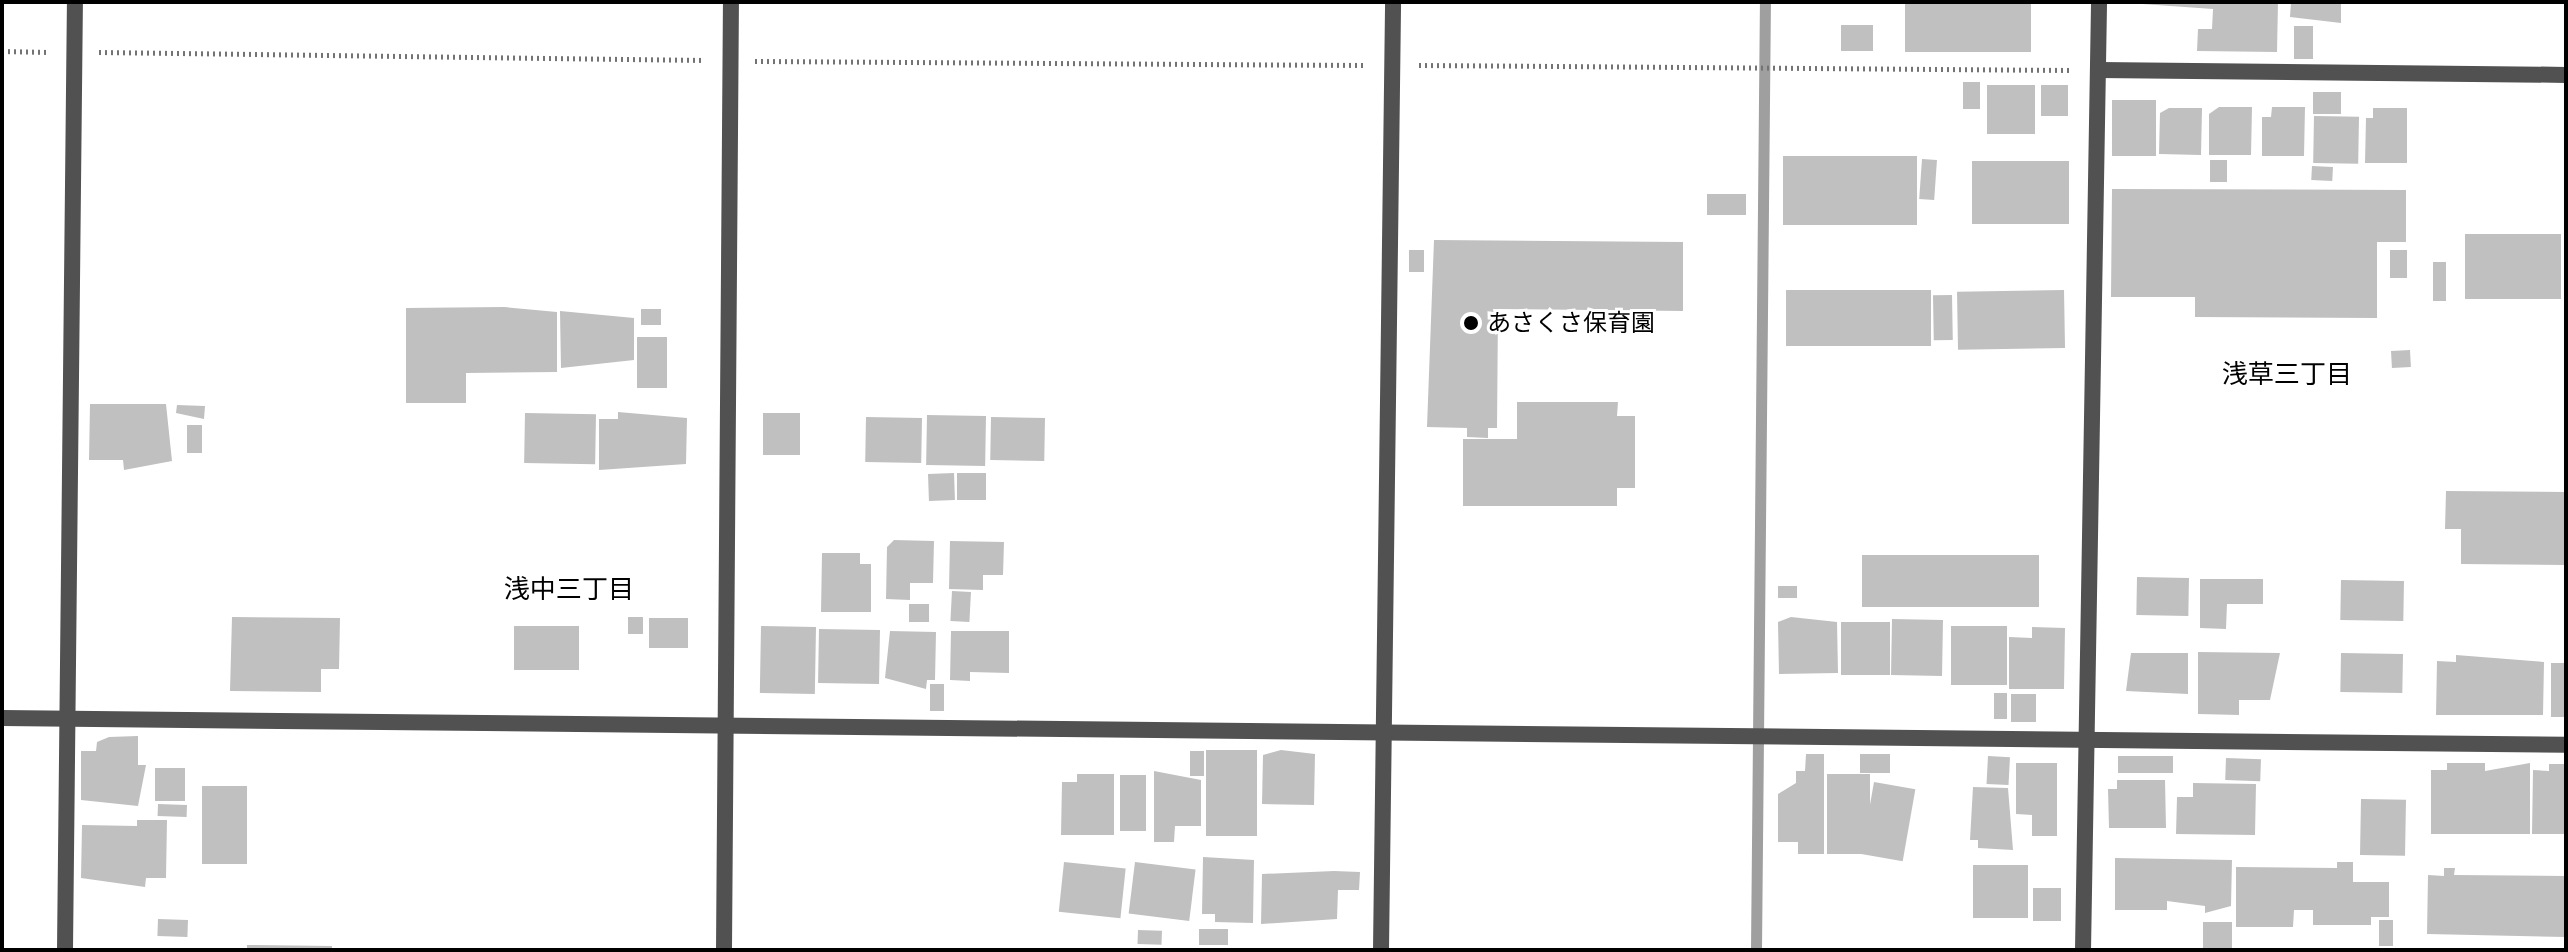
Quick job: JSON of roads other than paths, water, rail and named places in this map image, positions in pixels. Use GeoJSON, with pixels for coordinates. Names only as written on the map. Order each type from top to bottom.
{"type":"FeatureCollection","features":[{"type":"Feature","properties":{"kind":"street"},"geometry":{"type":"LineString","coordinates":[[65,950],[70,719],[75,2]]}},
{"type":"Feature","properties":{"kind":"street"},"geometry":{"type":"LineString","coordinates":[[724,950],[731,2]]}},
{"type":"Feature","properties":{"kind":"street"},"geometry":{"type":"LineString","coordinates":[[1381,950],[1381,737],[1393,2]]}},
{"type":"Feature","properties":{"kind":"street"},"geometry":{"type":"LineString","coordinates":[[2083,950],[2099,2]]}},
{"type":"Feature","properties":{"kind":"street"},"geometry":{"type":"LineString","coordinates":[[2099,70],[2566,75]]}},
{"type":"Feature","properties":{"kind":"street"},"geometry":{"type":"LineString","coordinates":[[2,718],[1381,737],[2566,745]]}},
{"type":"Feature","properties":{"kind":"waterway"},"geometry":{"type":"LineString","coordinates":[[1756,950],[1765,2]]}},
{"type":"Feature","properties":{"kind":"place","name":"あさくさ保育園"},"geometry":{"type":"Point","coordinates":[1471,323]}},
{"type":"Feature","properties":{"kind":"district","name":"浅草三丁目"},"geometry":{"type":"Point","coordinates":[2287,374]}},
{"type":"Feature","properties":{"kind":"district","name":"浅中三丁目"},"geometry":{"type":"Point","coordinates":[569,589]}}]}
